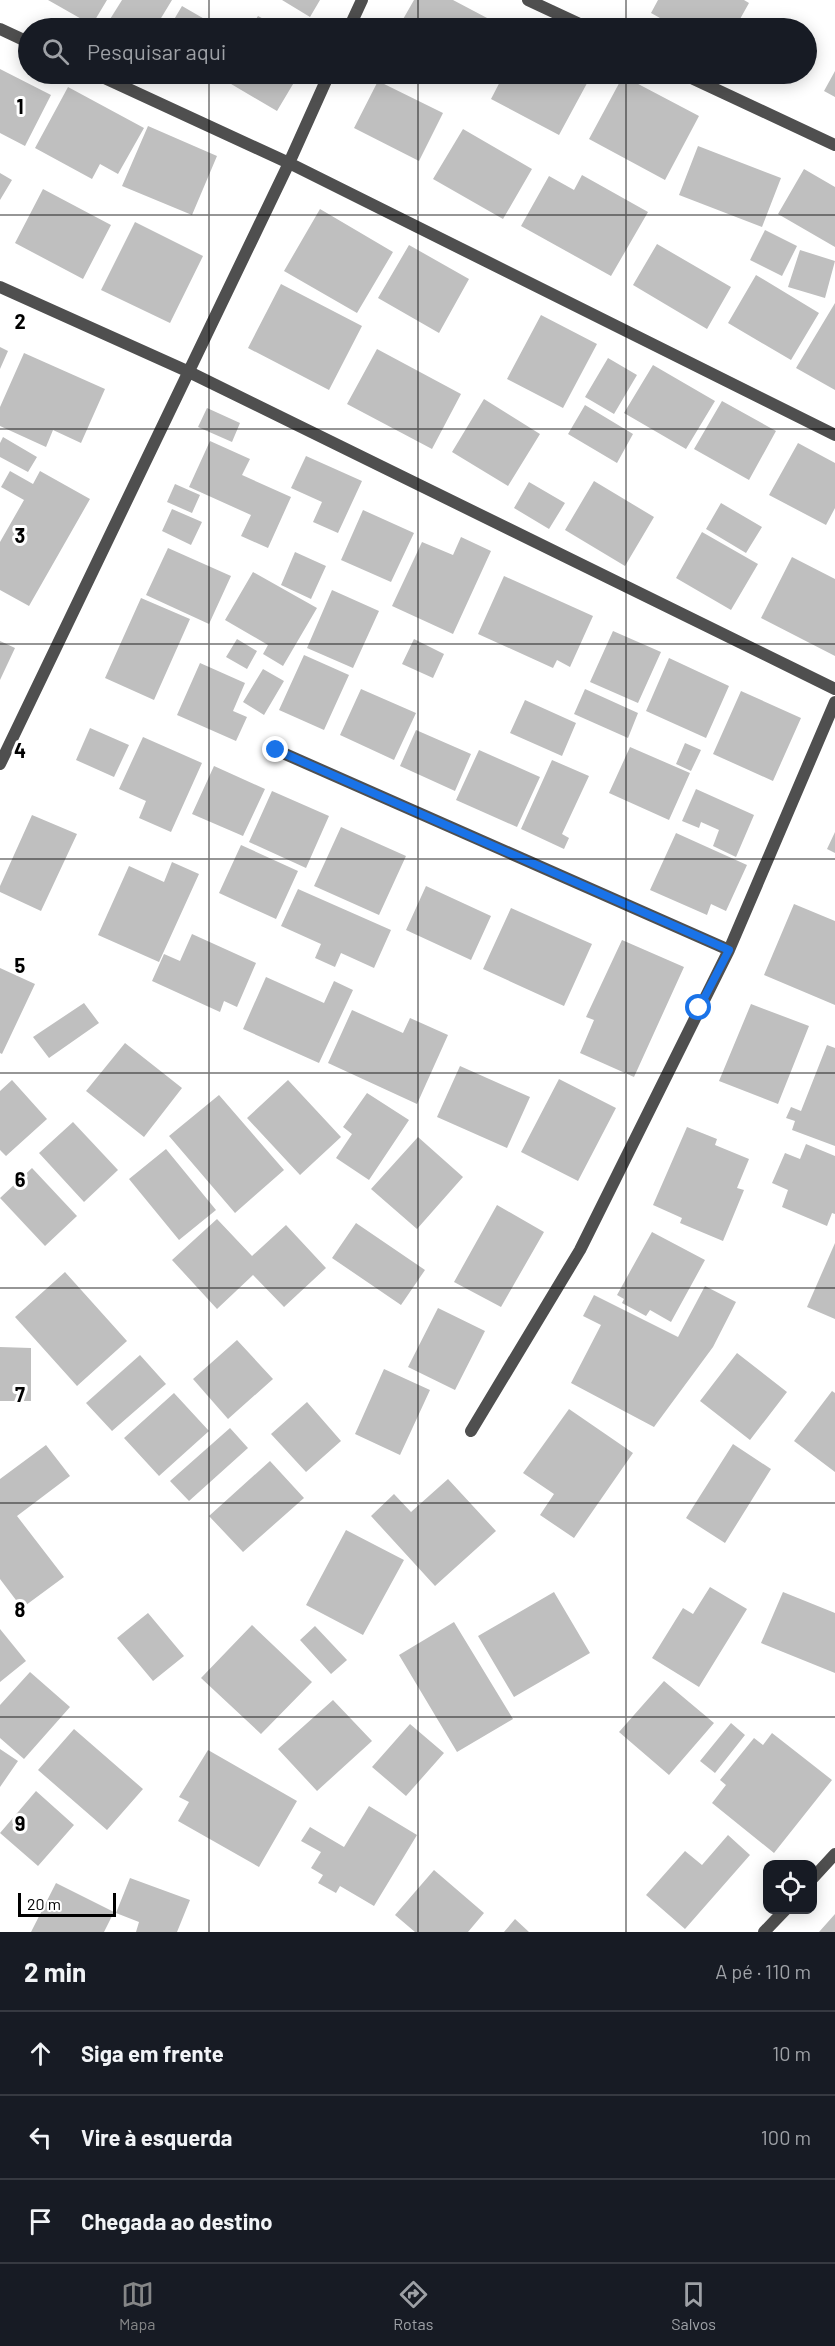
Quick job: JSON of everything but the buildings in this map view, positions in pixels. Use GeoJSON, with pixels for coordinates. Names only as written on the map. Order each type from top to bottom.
{"type":"FeatureCollection","features":[{"type":"Feature","properties":{"kind":"street"},"geometry":{"type":"LineString","coordinates":[[354,18],[362,0]]}},
{"type":"Feature","properties":{"kind":"street"},"geometry":{"type":"LineString","coordinates":[[528,0],[567,18]]}},
{"type":"Feature","properties":{"kind":"street"},"geometry":{"type":"LineString","coordinates":[[0,29],[18,37]]}},
{"type":"Feature","properties":{"kind":"street"},"geometry":{"type":"LineString","coordinates":[[118,84],[288,163],[835,435]]}},
{"type":"Feature","properties":{"kind":"street"},"geometry":{"type":"LineString","coordinates":[[0,764],[324,84]]}},
{"type":"Feature","properties":{"kind":"street"},"geometry":{"type":"LineString","coordinates":[[704,84],[835,145]]}},
{"type":"Feature","properties":{"kind":"street"},"geometry":{"type":"LineString","coordinates":[[0,287],[187,371],[835,689]]}},
{"type":"Feature","properties":{"kind":"street"},"geometry":{"type":"LineString","coordinates":[[471,1431],[580,1250],[729,950],[835,702]]}},
{"type":"Feature","properties":{"kind":"street"},"geometry":{"type":"LineString","coordinates":[[276,750],[729,950]]}},
{"type":"Feature","properties":{"kind":"street"},"geometry":{"type":"LineString","coordinates":[[817,1874],[835,1854]]}},
{"type":"Feature","properties":{"kind":"street"},"geometry":{"type":"LineString","coordinates":[[764,1932],[781,1914]]}},
{"type":"Feature","properties":{"kind":"route"},"geometry":{"type":"LineString","coordinates":[[276,750],[729,950],[699,1008]]}}]}
